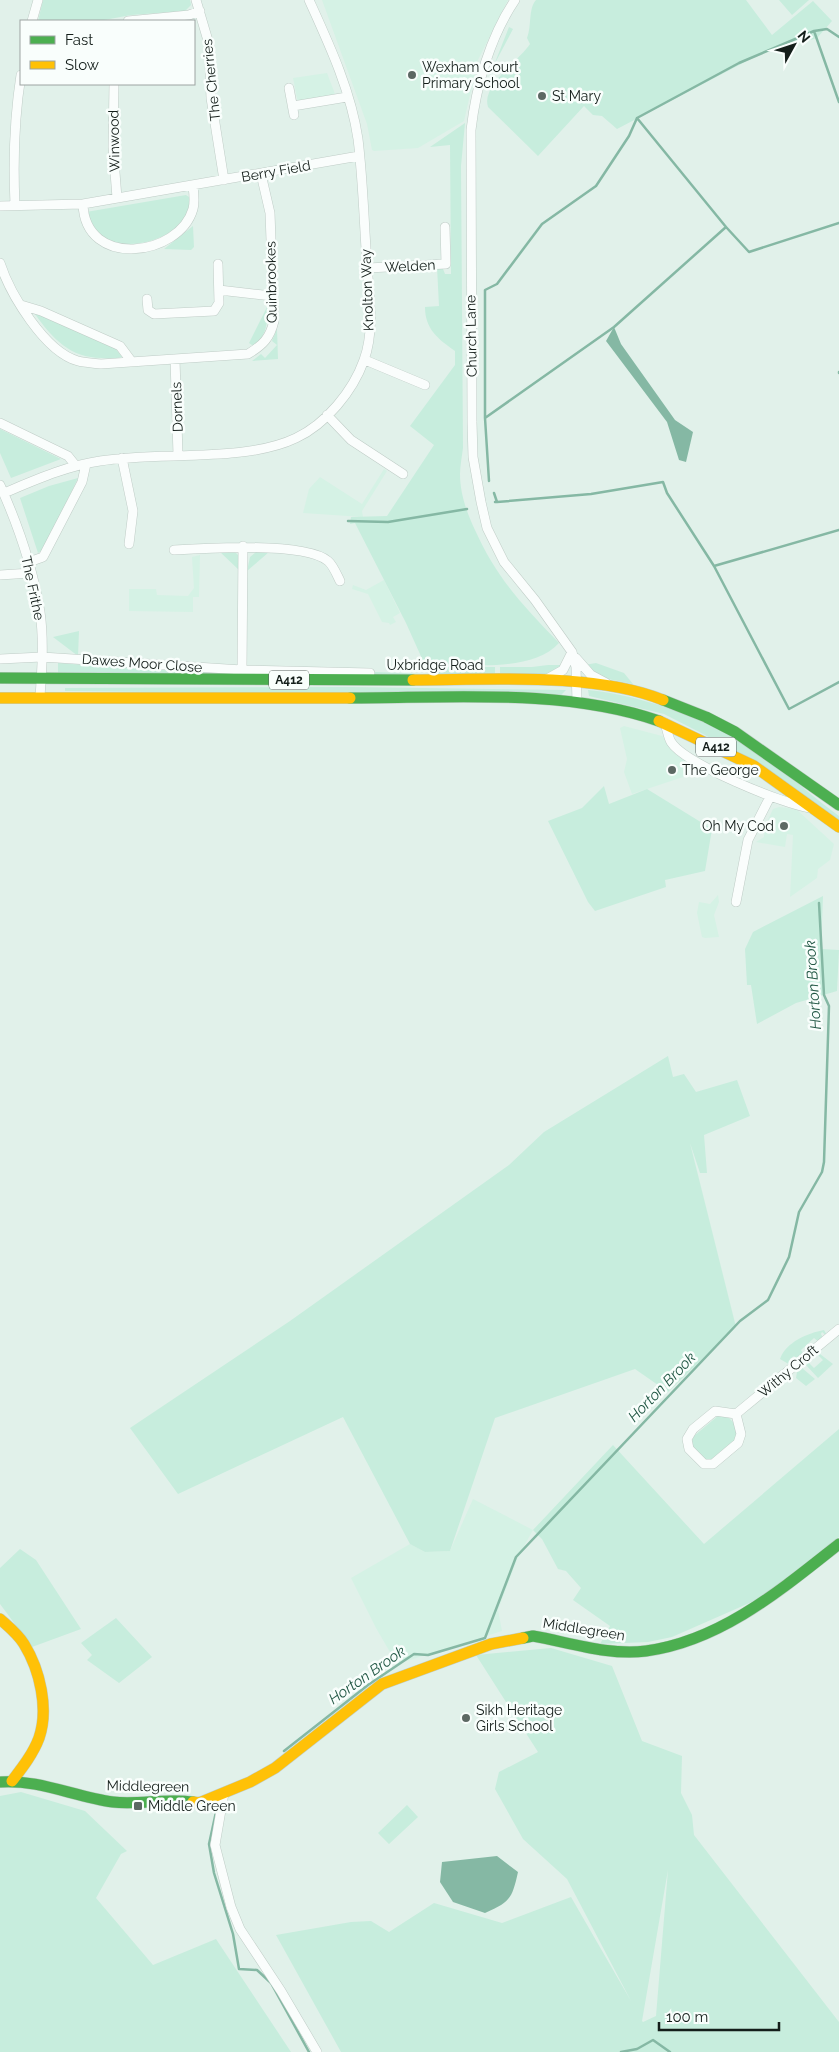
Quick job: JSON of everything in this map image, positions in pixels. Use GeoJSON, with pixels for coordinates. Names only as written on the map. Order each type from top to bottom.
{"type":"FeatureCollection","features":[{"type":"Feature","properties":{"kind":"main road","name":"Uxbridge Road"},"geometry":{"type":"LineString","coordinates":[[0,678],[542,681],[615,686],[656,697],[706,717],[735,732],[839,804]]}},
{"type":"Feature","properties":{"kind":"main road","name":"A412"},"geometry":{"type":"LineString","coordinates":[[0,698],[500,698],[577,702],[642,715],[666,723],[754,766],[839,827]]}},
{"type":"Feature","properties":{"kind":"main road","name":"Middlegreen"},"geometry":{"type":"LineString","coordinates":[[6,1781],[38,1784],[86,1798],[116,1802],[173,1799],[199,1803],[250,1782],[275,1768],[382,1684],[498,1642],[533,1636],[618,1651],[645,1650],[679,1643],[713,1630],[768,1601],[839,1544]]}},
{"type":"Feature","properties":{"kind":"main road"},"geometry":{"type":"LineString","coordinates":[[0,1619],[23,1643],[32,1661],[40,1693],[42,1711],[40,1733],[34,1751],[6,1781]]}},
{"type":"Feature","properties":{"kind":"street"},"geometry":{"type":"LineString","coordinates":[[32,20],[38,0]]}},
{"type":"Feature","properties":{"kind":"street","name":"The Cherries"},"geometry":{"type":"LineString","coordinates":[[196,0],[209,44],[211,98],[224,180]]}},
{"type":"Feature","properties":{"kind":"street","name":"Knolton Way"},"geometry":{"type":"LineString","coordinates":[[2,489],[76,466],[122,458],[235,453],[270,446],[296,438],[327,416],[340,402],[365,360],[369,337],[368,268],[358,138],[347,97],[329,46],[309,0]]}},
{"type":"Feature","properties":{"kind":"street","name":"Church Lane"},"geometry":{"type":"LineString","coordinates":[[515,0],[499,28],[480,83],[475,99],[471,130],[473,457],[487,528],[504,562],[535,600],[583,668],[591,675],[615,686]]}},
{"type":"Feature","properties":{"kind":"street"},"geometry":{"type":"LineString","coordinates":[[138,20],[189,15],[200,11]]}},
{"type":"Feature","properties":{"kind":"street"},"geometry":{"type":"LineString","coordinates":[[15,205],[13,149],[20,81]]}},
{"type":"Feature","properties":{"kind":"street","name":"Winwood"},"geometry":{"type":"LineString","coordinates":[[114,85],[112,147],[117,198]]}},
{"type":"Feature","properties":{"kind":"street"},"geometry":{"type":"LineString","coordinates":[[289,88],[293,111],[347,97]]}},
{"type":"Feature","properties":{"kind":"street","name":"Berry Field"},"geometry":{"type":"LineString","coordinates":[[0,206],[83,204],[359,156]]}},
{"type":"Feature","properties":{"kind":"street","name":"Quinbrookes"},"geometry":{"type":"LineString","coordinates":[[0,263],[6,280],[41,333],[60,352],[77,361],[101,364],[248,354],[262,346],[271,334],[274,321],[270,213],[261,174]]}},
{"type":"Feature","properties":{"kind":"street"},"geometry":{"type":"LineString","coordinates":[[83,204],[88,228],[101,242],[122,249],[147,247],[171,238],[187,222],[194,202],[193,186]]}},
{"type":"Feature","properties":{"kind":"street","name":"Welden"},"geometry":{"type":"LineString","coordinates":[[368,268],[446,264],[445,227]]}},
{"type":"Feature","properties":{"kind":"street"},"geometry":{"type":"LineString","coordinates":[[147,299],[148,310],[154,314],[214,311],[219,303],[218,264]]}},
{"type":"Feature","properties":{"kind":"street"},"geometry":{"type":"LineString","coordinates":[[220,290],[272,296]]}},
{"type":"Feature","properties":{"kind":"street"},"geometry":{"type":"LineString","coordinates":[[21,305],[41,311],[120,346],[132,362]]}},
{"type":"Feature","properties":{"kind":"street","name":"Dornels"},"geometry":{"type":"LineString","coordinates":[[176,359],[178,455]]}},
{"type":"Feature","properties":{"kind":"street"},"geometry":{"type":"LineString","coordinates":[[365,360],[426,385]]}},
{"type":"Feature","properties":{"kind":"street"},"geometry":{"type":"LineString","coordinates":[[327,416],[351,440],[403,474]]}},
{"type":"Feature","properties":{"kind":"street"},"geometry":{"type":"LineString","coordinates":[[0,423],[68,456],[76,466]]}},
{"type":"Feature","properties":{"kind":"street"},"geometry":{"type":"LineString","coordinates":[[122,458],[133,511],[129,544]]}},
{"type":"Feature","properties":{"kind":"street"},"geometry":{"type":"LineString","coordinates":[[28,562],[43,557],[82,482],[86,464]]}},
{"type":"Feature","properties":{"kind":"street","name":"The Frithe"},"geometry":{"type":"LineString","coordinates":[[2,489],[28,562],[40,613],[42,657],[40,697]]}},
{"type":"Feature","properties":{"kind":"street"},"geometry":{"type":"LineString","coordinates":[[174,550],[243,546],[315,554],[329,561],[340,581]]}},
{"type":"Feature","properties":{"kind":"street"},"geometry":{"type":"LineString","coordinates":[[242,670],[243,546]]}},
{"type":"Feature","properties":{"kind":"street"},"geometry":{"type":"LineString","coordinates":[[0,576],[31,573]]}},
{"type":"Feature","properties":{"kind":"street"},"geometry":{"type":"LineString","coordinates":[[542,681],[563,670],[572,652]]}},
{"type":"Feature","properties":{"kind":"street","name":"Church Lane"},"geometry":{"type":"LineString","coordinates":[[572,652],[577,682],[577,702]]}},
{"type":"Feature","properties":{"kind":"street"},"geometry":{"type":"LineString","coordinates":[[0,659],[42,657]]}},
{"type":"Feature","properties":{"kind":"street","name":"Dawes Moor Close"},"geometry":{"type":"LineString","coordinates":[[42,657],[242,670],[422,674]]}},
{"type":"Feature","properties":{"kind":"street"},"geometry":{"type":"LineString","coordinates":[[666,723],[670,742],[688,756],[770,798],[812,809]]}},
{"type":"Feature","properties":{"kind":"street"},"geometry":{"type":"LineString","coordinates":[[736,902],[748,840],[770,798]]}},
{"type":"Feature","properties":{"kind":"street","name":"Withy Croft"},"geometry":{"type":"LineString","coordinates":[[736,1414],[839,1328]]}},
{"type":"Feature","properties":{"kind":"street"},"geometry":{"type":"LineString","coordinates":[[715,1411],[736,1414],[741,1434],[738,1443],[713,1464],[704,1464],[689,1449],[687,1439],[694,1429],[715,1411]]}},
{"type":"Feature","properties":{"kind":"street"},"geometry":{"type":"LineString","coordinates":[[224,1793],[215,1845],[231,1907],[240,1929],[281,1991],[317,2052]]}},
{"type":"Feature","properties":{"kind":"shaded area"},"geometry":{"type":"Polygon","coordinates":[[[43,0],[190,0],[191,5],[185,11],[131,15],[104,20],[38,20],[43,0]]]}},
{"type":"Feature","properties":{"kind":"shaded area","name":"Wexham Court Primary School"},"geometry":{"type":"Polygon","coordinates":[[[322,0],[508,0],[478,60],[464,121],[418,148],[372,150],[367,124],[322,0]]]}},
{"type":"Feature","properties":{"kind":"shaded area"},"geometry":{"type":"Polygon","coordinates":[[[536,0],[746,0],[772,35],[813,1],[832,21],[817,38],[807,41],[802,39],[764,52],[617,129],[602,116],[593,115],[584,106],[538,156],[488,107],[487,99],[495,82],[530,44],[527,38],[532,8],[536,0]]]}},
{"type":"Feature","properties":{"kind":"shaded area"},"geometry":{"type":"Polygon","coordinates":[[[779,0],[809,0],[792,15],[779,0]]]}},
{"type":"Feature","properties":{"kind":"shaded area"},"geometry":{"type":"Polygon","coordinates":[[[509,27],[513,29],[494,65],[509,27]]]}},
{"type":"Feature","properties":{"kind":"shaded area"},"geometry":{"type":"Polygon","coordinates":[[[327,73],[335,94],[298,103],[293,78],[327,73]]]}},
{"type":"Feature","properties":{"kind":"shaded area"},"geometry":{"type":"Polygon","coordinates":[[[465,123],[461,166],[463,448],[460,471],[461,489],[472,524],[492,563],[511,590],[559,643],[547,653],[532,659],[496,665],[424,663],[406,623],[355,523],[350,524],[351,517],[387,516],[434,445],[410,426],[455,365],[455,351],[434,333],[427,321],[425,307],[439,306],[437,267],[443,269],[445,274],[451,274],[450,145],[430,147],[465,123]]]}},
{"type":"Feature","properties":{"kind":"shaded area"},"geometry":{"type":"Polygon","coordinates":[[[186,195],[192,199],[187,217],[168,234],[142,243],[116,242],[104,237],[90,223],[86,212],[186,195]]]}},
{"type":"Feature","properties":{"kind":"shaded area"},"geometry":{"type":"Polygon","coordinates":[[[193,226],[194,247],[191,250],[164,249],[193,226]]]}},
{"type":"Feature","properties":{"kind":"shaded area"},"geometry":{"type":"Polygon","coordinates":[[[267,307],[266,328],[262,338],[255,347],[249,343],[267,307]]]}},
{"type":"Feature","properties":{"kind":"shaded area"},"geometry":{"type":"Polygon","coordinates":[[[38,312],[115,348],[122,357],[91,357],[71,350],[48,331],[35,314],[38,312]]]}},
{"type":"Feature","properties":{"kind":"shaded area"},"geometry":{"type":"Polygon","coordinates":[[[614,327],[621,344],[675,420],[693,432],[686,462],[679,460],[667,422],[606,341],[614,327]]]}},
{"type":"Feature","properties":{"kind":"shaded area"},"geometry":{"type":"Polygon","coordinates":[[[277,329],[278,359],[252,361],[261,354],[265,358],[277,345],[272,341],[277,329]]]}},
{"type":"Feature","properties":{"kind":"shaded area"},"geometry":{"type":"Polygon","coordinates":[[[0,429],[61,459],[11,478],[0,453],[0,429]]]}},
{"type":"Feature","properties":{"kind":"shaded area"},"geometry":{"type":"Polygon","coordinates":[[[384,469],[387,471],[362,511],[363,517],[303,513],[309,489],[320,477],[362,504],[384,469]]]}},
{"type":"Feature","properties":{"kind":"shaded area"},"geometry":{"type":"Polygon","coordinates":[[[78,478],[44,549],[38,553],[20,498],[49,486],[78,478]]]}},
{"type":"Feature","properties":{"kind":"shaded area"},"geometry":{"type":"Polygon","coordinates":[[[219,551],[235,552],[239,556],[240,571],[219,551]]]}},
{"type":"Feature","properties":{"kind":"shaded area"},"geometry":{"type":"Polygon","coordinates":[[[256,552],[269,552],[247,571],[250,557],[256,552]]]}},
{"type":"Feature","properties":{"kind":"shaded area"},"geometry":{"type":"Polygon","coordinates":[[[200,555],[199,597],[193,597],[193,612],[129,611],[129,589],[156,589],[157,595],[188,596],[194,588],[192,557],[200,555]]]}},
{"type":"Feature","properties":{"kind":"shaded area"},"geometry":{"type":"Polygon","coordinates":[[[384,580],[400,613],[393,617],[396,622],[390,625],[389,623],[382,622],[368,594],[352,589],[353,585],[366,590],[384,580]]]}},
{"type":"Feature","properties":{"kind":"shaded area"},"geometry":{"type":"Polygon","coordinates":[[[79,631],[78,656],[53,637],[79,631]]]}},
{"type":"Feature","properties":{"kind":"shaded area"},"geometry":{"type":"Polygon","coordinates":[[[58,663],[150,670],[353,671],[422,674],[58,678],[58,663]]]}},
{"type":"Feature","properties":{"kind":"shaded area"},"geometry":{"type":"Polygon","coordinates":[[[596,663],[624,673],[633,684],[603,678],[584,665],[596,663]]]}},
{"type":"Feature","properties":{"kind":"shaded area"},"geometry":{"type":"Polygon","coordinates":[[[564,665],[545,675],[500,675],[500,667],[564,665]]]}},
{"type":"Feature","properties":{"kind":"shaded area"},"geometry":{"type":"Polygon","coordinates":[[[442,667],[495,667],[495,675],[430,676],[442,667]]]}},
{"type":"Feature","properties":{"kind":"shaded area"},"geometry":{"type":"Polygon","coordinates":[[[351,687],[566,690],[559,697],[65,691],[65,688],[351,687]]]}},
{"type":"Feature","properties":{"kind":"shaded area"},"geometry":{"type":"Polygon","coordinates":[[[588,690],[635,698],[660,705],[730,735],[771,761],[839,816],[839,822],[705,735],[664,714],[589,696],[588,690]]]}},
{"type":"Feature","properties":{"kind":"shaded area"},"geometry":{"type":"Polygon","coordinates":[[[624,726],[662,736],[683,757],[704,770],[632,794],[624,772],[627,759],[620,728],[624,726]]]}},
{"type":"Feature","properties":{"kind":"shaded area"},"geometry":{"type":"Polygon","coordinates":[[[604,786],[609,804],[647,789],[712,829],[705,871],[665,880],[666,887],[595,911],[588,902],[548,821],[582,808],[604,786]]]}},
{"type":"Feature","properties":{"kind":"shaded area"},"geometry":{"type":"Polygon","coordinates":[[[779,807],[796,809],[834,844],[830,860],[818,869],[817,878],[790,897],[793,835],[787,834],[785,847],[756,842],[764,837],[765,826],[773,809],[779,807]]]}},
{"type":"Feature","properties":{"kind":"shaded area"},"geometry":{"type":"Polygon","coordinates":[[[718,895],[719,902],[714,915],[719,937],[702,937],[697,913],[699,902],[710,904],[718,895]]]}},
{"type":"Feature","properties":{"kind":"shaded area"},"geometry":{"type":"Polygon","coordinates":[[[823,896],[821,949],[839,950],[837,991],[796,1003],[757,1024],[751,985],[747,985],[745,949],[753,932],[823,896]]]}},
{"type":"Feature","properties":{"kind":"shaded area"},"geometry":{"type":"Polygon","coordinates":[[[668,1056],[673,1077],[684,1074],[696,1092],[737,1080],[750,1116],[704,1135],[707,1173],[700,1173],[690,1143],[736,1327],[668,1392],[635,1369],[495,1418],[450,1551],[425,1552],[410,1544],[343,1417],[178,1494],[130,1428],[290,1321],[509,1165],[544,1132],[668,1056]]]}},
{"type":"Feature","properties":{"kind":"shaded area"},"geometry":{"type":"Polygon","coordinates":[[[824,1330],[828,1337],[822,1332],[824,1340],[820,1343],[814,1338],[801,1350],[805,1356],[799,1361],[794,1356],[790,1359],[794,1365],[792,1366],[780,1359],[787,1348],[798,1339],[824,1330]]]}},
{"type":"Feature","properties":{"kind":"shaded area"},"geometry":{"type":"Polygon","coordinates":[[[820,1354],[833,1364],[818,1378],[806,1365],[809,1363],[814,1368],[823,1360],[818,1355],[820,1354]]]}},
{"type":"Feature","properties":{"kind":"shaded area"},"geometry":{"type":"Polygon","coordinates":[[[802,1368],[815,1379],[806,1386],[796,1378],[797,1372],[802,1368]]]}},
{"type":"Feature","properties":{"kind":"shaded area"},"geometry":{"type":"Polygon","coordinates":[[[719,1415],[728,1417],[739,1428],[739,1438],[716,1460],[704,1460],[691,1444],[694,1436],[719,1415]]]}},
{"type":"Feature","properties":{"kind":"shaded area"},"geometry":{"type":"Polygon","coordinates":[[[839,1429],[839,1537],[756,1603],[754,1601],[672,1637],[648,1642],[600,1644],[610,1626],[573,1600],[581,1588],[566,1571],[558,1569],[542,1539],[533,1530],[613,1445],[704,1544],[839,1429]]]}},
{"type":"Feature","properties":{"kind":"shaded area"},"geometry":{"type":"Polygon","coordinates":[[[473,1499],[533,1530],[518,1557],[498,1610],[502,1631],[397,1664],[376,1628],[351,1578],[410,1544],[425,1552],[450,1551],[473,1499]]]}},
{"type":"Feature","properties":{"kind":"shaded area"},"geometry":{"type":"Polygon","coordinates":[[[20,1549],[36,1560],[81,1629],[32,1647],[0,1604],[0,1568],[20,1549]]]}},
{"type":"Feature","properties":{"kind":"shaded area"},"geometry":{"type":"Polygon","coordinates":[[[116,1618],[152,1657],[119,1683],[87,1660],[92,1655],[81,1643],[116,1618]]]}},
{"type":"Feature","properties":{"kind":"shaded area"},"geometry":{"type":"Polygon","coordinates":[[[551,1648],[612,1666],[642,1741],[682,1756],[681,1793],[692,1815],[694,1835],[839,2022],[839,2052],[341,2052],[276,1935],[351,1922],[371,1921],[389,1932],[434,1903],[502,1923],[571,1897],[631,2001],[567,1879],[523,1839],[495,1789],[499,1772],[538,1752],[476,1655],[551,1648]],[[668,1870],[642,2021],[656,2016],[668,1870]]]}},
{"type":"Feature","properties":{"kind":"shaded area"},"geometry":{"type":"Polygon","coordinates":[[[21,1792],[85,1811],[127,1851],[121,1854],[96,1898],[153,1965],[216,1939],[291,2052],[0,2052],[0,1796],[21,1792]]]}},
{"type":"Feature","properties":{"kind":"shaded area"},"geometry":{"type":"Polygon","coordinates":[[[407,1805],[418,1817],[389,1844],[378,1833],[407,1805]]]}},
{"type":"Feature","properties":{"kind":"shaded area"},"geometry":{"type":"Polygon","coordinates":[[[497,1856],[518,1872],[512,1894],[509,1898],[500,1906],[485,1913],[453,1902],[440,1882],[442,1862],[497,1856]]]}},
{"type":"Feature","properties":{"kind":"waterway"},"geometry":{"type":"LineString","coordinates":[[637,118],[739,63],[814,31],[827,29],[839,37]]}},
{"type":"Feature","properties":{"kind":"waterway"},"geometry":{"type":"LineString","coordinates":[[814,31],[839,102]]}},
{"type":"Feature","properties":{"kind":"waterway"},"geometry":{"type":"LineString","coordinates":[[637,118],[726,227]]}},
{"type":"Feature","properties":{"kind":"waterway"},"geometry":{"type":"LineString","coordinates":[[489,481],[485,418],[485,290],[497,284],[542,224],[596,186],[629,136],[637,118]]}},
{"type":"Feature","properties":{"kind":"waterway"},"geometry":{"type":"LineString","coordinates":[[485,418],[614,327],[726,227],[749,252],[839,223]]}},
{"type":"Feature","properties":{"kind":"waterway"},"geometry":{"type":"LineString","coordinates":[[497,502],[591,494],[663,482],[667,493],[714,566],[839,530]]}},
{"type":"Feature","properties":{"kind":"waterway"},"geometry":{"type":"LineString","coordinates":[[494,493],[497,502],[495,502]]}},
{"type":"Feature","properties":{"kind":"waterway"},"geometry":{"type":"LineString","coordinates":[[348,521],[388,522],[467,509]]}},
{"type":"Feature","properties":{"kind":"waterway"},"geometry":{"type":"LineString","coordinates":[[714,566],[789,709],[839,682]]}},
{"type":"Feature","properties":{"kind":"waterway","name":"Horton Brook"},"geometry":{"type":"LineString","coordinates":[[284,1751],[368,1685],[414,1654],[428,1655],[485,1638],[516,1557],[740,1321],[768,1300],[789,1257],[799,1212],[822,1172],[824,1162],[829,1006],[824,995],[819,903]]}},
{"type":"Feature","properties":{"kind":"waterway","name":"Horton Brook"},"geometry":{"type":"LineString","coordinates":[[216,1812],[209,1844],[214,1873],[233,1934],[239,1969],[257,1970],[271,1983],[309,2052]]}},
{"type":"Feature","properties":{"kind":"waterway"},"geometry":{"type":"LineString","coordinates":[[621,2052],[637,2049],[653,2040],[670,2052]]}},
{"type":"Feature","properties":{"kind":"traffic: fast"},"geometry":{"type":"LineString","coordinates":[[0,678],[413,680]]}},
{"type":"Feature","properties":{"kind":"traffic: fast"},"geometry":{"type":"LineString","coordinates":[[350,698],[506,697],[546,699],[585,703],[659,721]]}},
{"type":"Feature","properties":{"kind":"traffic: fast"},"geometry":{"type":"LineString","coordinates":[[663,700],[706,717],[735,732],[839,805]]}},
{"type":"Feature","properties":{"kind":"traffic: fast"},"geometry":{"type":"LineString","coordinates":[[523,1638],[533,1636],[618,1652],[646,1651],[673,1645],[725,1625],[749,1611],[839,1544]]}},
{"type":"Feature","properties":{"kind":"traffic: fast"},"geometry":{"type":"LineString","coordinates":[[0,1782],[28,1783],[113,1802],[193,1802]]}},
{"type":"Feature","properties":{"kind":"traffic: slow"},"geometry":{"type":"LineString","coordinates":[[413,680],[506,679],[573,681],[635,691],[663,700]]}},
{"type":"Feature","properties":{"kind":"traffic: slow"},"geometry":{"type":"LineString","coordinates":[[0,698],[350,698]]}},
{"type":"Feature","properties":{"kind":"traffic: slow"},"geometry":{"type":"LineString","coordinates":[[659,721],[754,766],[839,827]]}},
{"type":"Feature","properties":{"kind":"traffic: slow"},"geometry":{"type":"LineString","coordinates":[[0,1619],[19,1637],[30,1654],[43,1702],[42,1727],[37,1744],[12,1781]]}},
{"type":"Feature","properties":{"kind":"traffic: slow"},"geometry":{"type":"LineString","coordinates":[[193,1802],[199,1803],[250,1782],[275,1768],[382,1684],[491,1644],[523,1638]]}},
{"type":"Feature","properties":{"kind":"place","name":"Wexham Court Primary School"},"geometry":{"type":"Point","coordinates":[412,75]}},
{"type":"Feature","properties":{"kind":"place","name":"St Mary"},"geometry":{"type":"Point","coordinates":[542,96]}},
{"type":"Feature","properties":{"kind":"place","name":"The George"},"geometry":{"type":"Point","coordinates":[672,770]}},
{"type":"Feature","properties":{"kind":"place","name":"Oh My Cod"},"geometry":{"type":"Point","coordinates":[784,826]}},
{"type":"Feature","properties":{"kind":"place","name":"Sikh Heritage Girls School"},"geometry":{"type":"Point","coordinates":[466,1718]}},
{"type":"Feature","properties":{"kind":"place","name":"Middle Green"},"geometry":{"type":"Point","coordinates":[138,1806]}}]}
